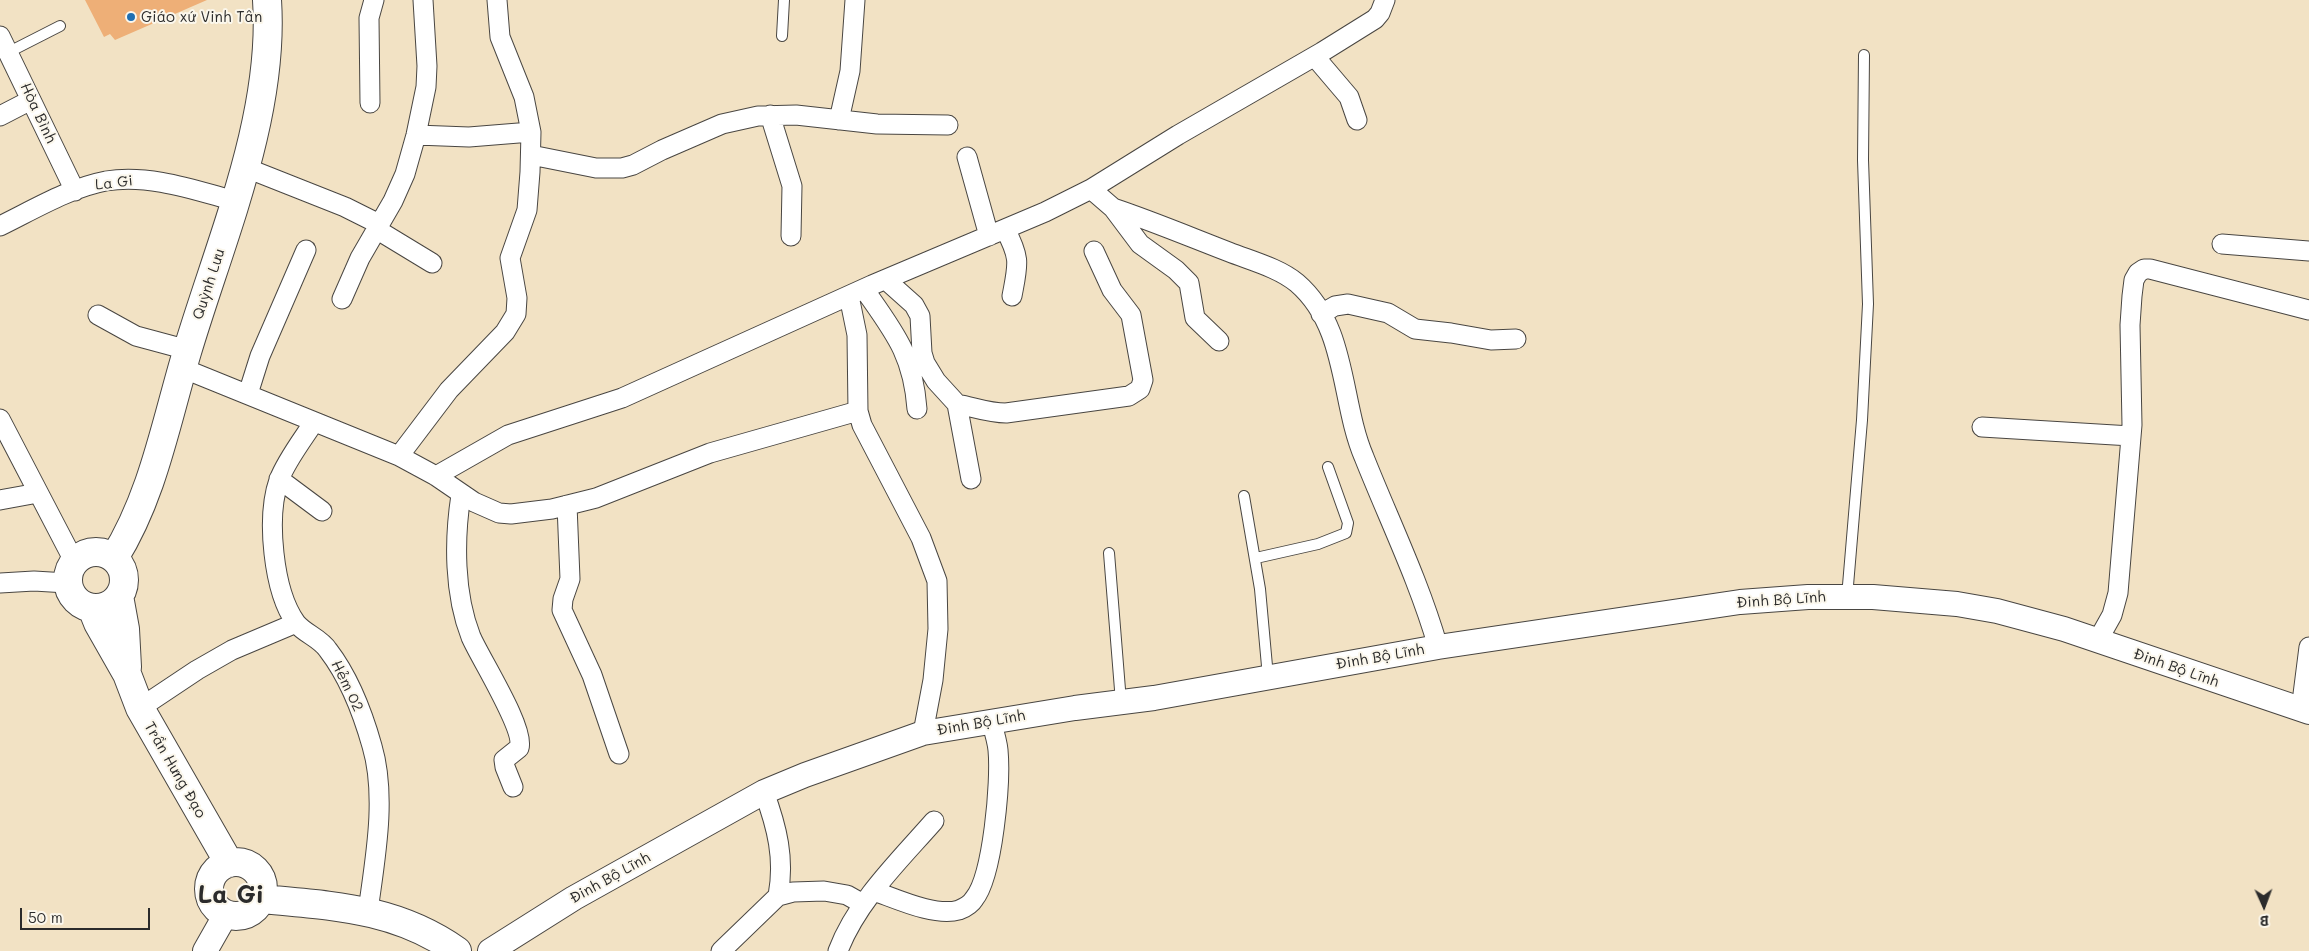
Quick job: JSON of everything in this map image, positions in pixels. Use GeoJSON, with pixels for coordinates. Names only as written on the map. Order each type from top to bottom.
{"type":"FeatureCollection","features":[{"type":"Feature","properties":{"kind":"main road","name":"Quỳnh Lưu"},"geometry":{"type":"LineString","coordinates":[[114,558],[129,535],[144,499],[185,359],[235,201],[258,109],[267,58],[267,0]]}},
{"type":"Feature","properties":{"kind":"main road"},"geometry":{"type":"LineString","coordinates":[[90,552],[106,554],[114,558],[123,572],[123,589],[119,596],[107,606],[92,608],[75,600],[71,572],[90,552]]}},
{"type":"Feature","properties":{"kind":"main road","name":"Trần Hưng Đạo"},"geometry":{"type":"LineString","coordinates":[[119,596],[124,629],[127,674]]}},
{"type":"Feature","properties":{"kind":"main road","name":"Trần Hưng Đạo"},"geometry":{"type":"LineString","coordinates":[[92,608],[98,623],[127,674],[140,708],[229,863]]}},
{"type":"Feature","properties":{"kind":"main road"},"geometry":{"type":"LineString","coordinates":[[240,862],[255,869],[264,883],[262,899],[258,906],[245,916],[237,917],[226,914],[215,907],[209,892],[212,876],[218,869],[229,863],[240,862]]}},
{"type":"Feature","properties":{"kind":"main road"},"geometry":{"type":"LineString","coordinates":[[262,899],[385,915],[414,926],[457,951]]}},
{"type":"Feature","properties":{"kind":"street"},"geometry":{"type":"LineString","coordinates":[[342,299],[360,258],[393,201],[405,174],[416,135],[426,87],[427,66],[423,0]]}},
{"type":"Feature","properties":{"kind":"street"},"geometry":{"type":"LineString","coordinates":[[398,456],[449,390],[504,332],[516,314],[517,298],[510,258],[526,210],[531,132],[524,97],[500,37],[497,0]]}},
{"type":"Feature","properties":{"kind":"street"},"geometry":{"type":"LineString","coordinates":[[839,120],[850,71],[855,0]]}},
{"type":"Feature","properties":{"kind":"street"},"geometry":{"type":"LineString","coordinates":[[436,476],[508,435],[622,398],[1091,189],[1178,135],[1315,57],[1375,19],[1380,13],[1385,0]]}},
{"type":"Feature","properties":{"kind":"street"},"geometry":{"type":"LineString","coordinates":[[370,103],[369,18],[378,1]]}},
{"type":"Feature","properties":{"kind":"street","name":"Hòa Bình"},"geometry":{"type":"LineString","coordinates":[[4,44],[75,191]]}},
{"type":"Feature","properties":{"kind":"street"},"geometry":{"type":"LineString","coordinates":[[1315,57],[1350,97],[1357,120]]}},
{"type":"Feature","properties":{"kind":"street"},"geometry":{"type":"LineString","coordinates":[[0,116],[31,100]]}},
{"type":"Feature","properties":{"kind":"street"},"geometry":{"type":"LineString","coordinates":[[531,155],[596,168],[622,168],[633,165],[722,124],[741,118],[770,115],[796,114],[877,124],[948,125]]}},
{"type":"Feature","properties":{"kind":"street"},"geometry":{"type":"LineString","coordinates":[[770,115],[792,186],[792,236]]}},
{"type":"Feature","properties":{"kind":"street"},"geometry":{"type":"LineString","coordinates":[[416,135],[468,137],[531,132]]}},
{"type":"Feature","properties":{"kind":"street"},"geometry":{"type":"LineString","coordinates":[[967,156],[997,232],[1018,256],[1012,296]]}},
{"type":"Feature","properties":{"kind":"street"},"geometry":{"type":"LineString","coordinates":[[244,167],[337,204],[378,226],[432,263]]}},
{"type":"Feature","properties":{"kind":"street","name":"La Gi"},"geometry":{"type":"LineString","coordinates":[[0,226],[75,191],[107,181],[136,180],[173,185],[235,201]]}},
{"type":"Feature","properties":{"kind":"street"},"geometry":{"type":"LineString","coordinates":[[1091,189],[1113,208],[1133,237],[1176,270],[1188,283],[1195,318],[1219,341]]}},
{"type":"Feature","properties":{"kind":"street"},"geometry":{"type":"LineString","coordinates":[[1113,208],[1163,225],[1288,276],[1299,284],[1321,314],[1337,349],[1353,426],[1363,456],[1416,581],[1438,647]]}},
{"type":"Feature","properties":{"kind":"street"},"geometry":{"type":"LineString","coordinates":[[2222,244],[2309,251]]}},
{"type":"Feature","properties":{"kind":"street"},"geometry":{"type":"LineString","coordinates":[[248,394],[260,356],[306,250]]}},
{"type":"Feature","properties":{"kind":"street"},"geometry":{"type":"LineString","coordinates":[[957,404],[975,407],[989,413],[1006,413],[1129,396],[1140,388],[1143,380],[1131,315],[1112,290],[1094,251]]}},
{"type":"Feature","properties":{"kind":"street"},"geometry":{"type":"LineString","coordinates":[[2098,640],[2112,615],[2118,593],[2131,436],[2130,325],[2134,280],[2138,273],[2144,269],[2150,269],[2309,310]]}},
{"type":"Feature","properties":{"kind":"street"},"geometry":{"type":"LineString","coordinates":[[886,280],[918,310],[922,353],[925,363],[936,381],[957,404],[971,479]]}},
{"type":"Feature","properties":{"kind":"street"},"geometry":{"type":"LineString","coordinates":[[856,293],[903,347],[915,385],[917,409]]}},
{"type":"Feature","properties":{"kind":"street"},"geometry":{"type":"LineString","coordinates":[[856,293],[858,411],[873,448],[923,544],[937,581],[938,629],[933,680],[923,733]]}},
{"type":"Feature","properties":{"kind":"street"},"geometry":{"type":"LineString","coordinates":[[1321,314],[1335,306],[1348,304],[1388,313],[1415,329],[1491,340],[1516,339]]}},
{"type":"Feature","properties":{"kind":"street"},"geometry":{"type":"LineString","coordinates":[[98,314],[136,336],[185,359],[248,394],[398,456],[436,476],[461,494],[487,508],[511,514],[552,509],[596,498],[710,453],[858,411]]}},
{"type":"Feature","properties":{"kind":"street"},"geometry":{"type":"LineString","coordinates":[[0,419],[38,493],[71,572],[34,581],[0,583]]}},
{"type":"Feature","properties":{"kind":"street"},"geometry":{"type":"LineString","coordinates":[[314,422],[279,479],[322,511]]}},
{"type":"Feature","properties":{"kind":"street"},"geometry":{"type":"LineString","coordinates":[[1982,427],[2131,436]]}},
{"type":"Feature","properties":{"kind":"street","name":"Hẻm 02"},"geometry":{"type":"LineString","coordinates":[[279,479],[274,522],[277,574],[281,596],[296,623],[323,644],[334,659],[354,697],[374,753],[379,782],[379,804],[368,912]]}},
{"type":"Feature","properties":{"kind":"street"},"geometry":{"type":"LineString","coordinates":[[0,500],[38,493]]}},
{"type":"Feature","properties":{"kind":"street"},"geometry":{"type":"LineString","coordinates":[[461,494],[456,526],[456,541],[462,606],[472,638],[504,701],[520,740],[519,748],[504,760],[504,767],[513,786]]}},
{"type":"Feature","properties":{"kind":"street"},"geometry":{"type":"LineString","coordinates":[[567,505],[570,579],[563,599],[562,610],[592,675],[619,754]]}},
{"type":"Feature","properties":{"kind":"street","name":"Đinh Bộ Lĩnh"},"geometry":{"type":"LineString","coordinates":[[490,951],[574,898],[764,792],[804,775],[923,733],[1121,702],[1438,647],[1740,602],[1776,598],[1847,597],[1957,604],[2015,615],[2098,640],[2305,711]]}},
{"type":"Feature","properties":{"kind":"street"},"geometry":{"type":"LineString","coordinates":[[140,708],[172,685],[232,650],[296,623]]}},
{"type":"Feature","properties":{"kind":"street"},"geometry":{"type":"LineString","coordinates":[[2305,711],[2309,647]]}},
{"type":"Feature","properties":{"kind":"street"},"geometry":{"type":"LineString","coordinates":[[721,951],[778,896],[793,892],[824,891],[944,911],[957,910],[974,900],[985,876],[998,794],[998,752],[991,721]]}},
{"type":"Feature","properties":{"kind":"street"},"geometry":{"type":"LineString","coordinates":[[764,792],[773,816],[780,846],[781,879],[778,896]]}},
{"type":"Feature","properties":{"kind":"street"},"geometry":{"type":"LineString","coordinates":[[838,951],[852,920],[869,897],[934,822]]}},
{"type":"Feature","properties":{"kind":"street"},"geometry":{"type":"LineString","coordinates":[[205,951],[226,914]]}},
{"type":"Feature","properties":{"kind":"lane"},"geometry":{"type":"LineString","coordinates":[[782,36],[784,0]]}},
{"type":"Feature","properties":{"kind":"lane"},"geometry":{"type":"LineString","coordinates":[[4,44],[60,26]]}},
{"type":"Feature","properties":{"kind":"lane"},"geometry":{"type":"LineString","coordinates":[[1847,597],[1862,420],[1868,304],[1863,160],[1864,55]]}},
{"type":"Feature","properties":{"kind":"lane"},"geometry":{"type":"LineString","coordinates":[[1256,558],[1318,544],[1346,533],[1348,523],[1328,468]]}},
{"type":"Feature","properties":{"kind":"lane"},"geometry":{"type":"LineString","coordinates":[[1244,496],[1256,558],[1268,677]]}},
{"type":"Feature","properties":{"kind":"lane"},"geometry":{"type":"LineString","coordinates":[[1109,553],[1121,702]]}},
{"type":"Feature","properties":{"kind":"building","name":"Giáo xứ Vinh Tân"},"geometry":{"type":"Polygon","coordinates":[[[85,0],[207,0],[115,40],[110,34],[104,37],[85,0]]]}},
{"type":"Feature","properties":{"kind":"place","name":"Giáo xứ Vinh Tân"},"geometry":{"type":"Point","coordinates":[131,17]}},
{"type":"Feature","properties":{"kind":"district","name":"La Gi"},"geometry":{"type":"Point","coordinates":[231,895]}}]}
